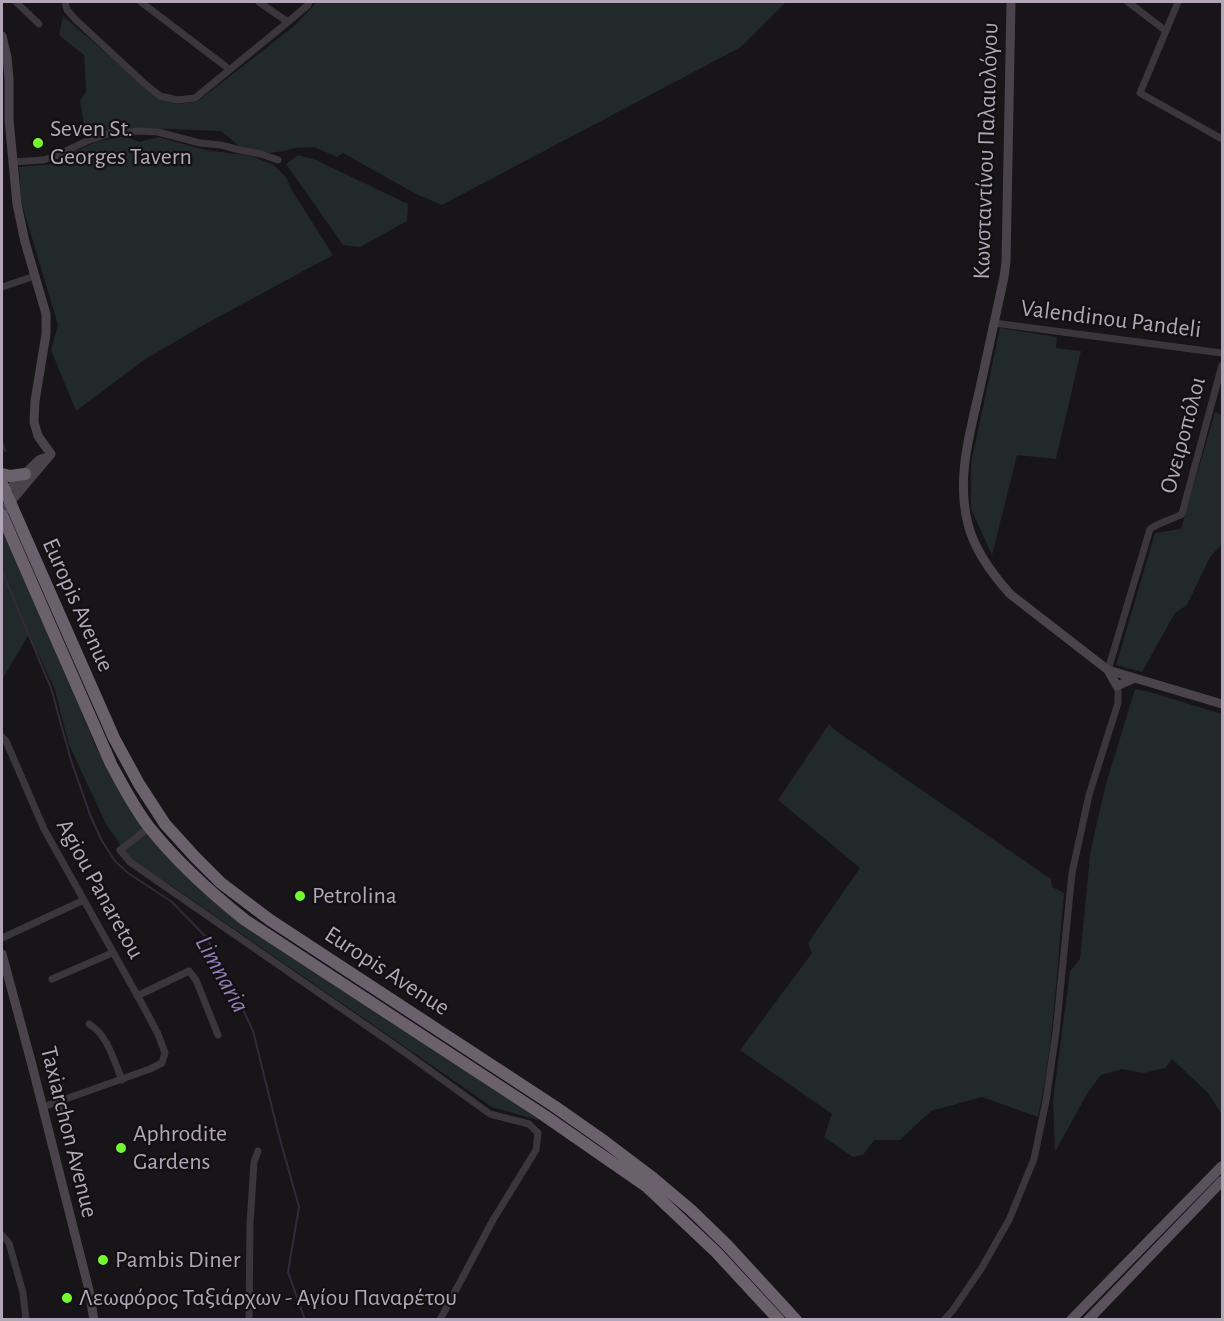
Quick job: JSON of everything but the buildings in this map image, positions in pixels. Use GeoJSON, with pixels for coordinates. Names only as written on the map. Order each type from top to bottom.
{"type":"FeatureCollection","features":[{"type":"Feature","properties":{"kind":"highway"},"geometry":{"type":"LineString","coordinates":[[2,474],[10,476],[25,474]]}},
{"type":"Feature","properties":{"kind":"highway","name":"Europis Avenue"},"geometry":{"type":"LineString","coordinates":[[4,500],[4,530],[111,764],[133,803],[178,859],[209,890],[245,920],[545,1116],[646,1186],[716,1252],[779,1320]]}},
{"type":"Feature","properties":{"kind":"highway","name":"Europis Avenue"},"geometry":{"type":"LineString","coordinates":[[4,500],[114,738],[139,784],[165,824],[195,857],[221,883],[253,907],[562,1112],[653,1178],[727,1245],[796,1320]]}},
{"type":"Feature","properties":{"kind":"main road","name":"Κωνσταντίνου Παλαιολόγου"},"geometry":{"type":"LineString","coordinates":[[1011,2],[1007,239],[1004,277],[965,459],[963,488],[968,526],[989,568],[1010,594],[1108,670]]}},
{"type":"Feature","properties":{"kind":"main road"},"geometry":{"type":"LineString","coordinates":[[2,36],[9,78],[5,120],[20,221],[47,322],[34,422],[38,436],[51,454]]}},
{"type":"Feature","properties":{"kind":"main road"},"geometry":{"type":"LineString","coordinates":[[4,500],[39,460],[51,454]]}},
{"type":"Feature","properties":{"kind":"main road"},"geometry":{"type":"LineString","coordinates":[[4,500],[51,454]]}},
{"type":"Feature","properties":{"kind":"main road"},"geometry":{"type":"LineString","coordinates":[[1108,670],[1222,704]]}},
{"type":"Feature","properties":{"kind":"main road"},"geometry":{"type":"LineString","coordinates":[[1108,670],[1117,686],[1135,678]]}},
{"type":"Feature","properties":{"kind":"main road","name":"Taxiarchon Avenue"},"geometry":{"type":"LineString","coordinates":[[2,954],[43,1107],[89,1290],[94,1320]]}},
{"type":"Feature","properties":{"kind":"main road"},"geometry":{"type":"LineString","coordinates":[[1071,1320],[1222,1166]]}},
{"type":"Feature","properties":{"kind":"main road"},"geometry":{"type":"LineString","coordinates":[[1088,1320],[1222,1180]]}},
{"type":"Feature","properties":{"kind":"street"},"geometry":{"type":"LineString","coordinates":[[16,2],[39,24]]}},
{"type":"Feature","properties":{"kind":"street"},"geometry":{"type":"LineString","coordinates":[[65,2],[67,10],[89,33],[160,96],[177,100],[195,98],[309,2]]}},
{"type":"Feature","properties":{"kind":"street"},"geometry":{"type":"LineString","coordinates":[[141,2],[229,69]]}},
{"type":"Feature","properties":{"kind":"street"},"geometry":{"type":"LineString","coordinates":[[259,2],[288,22]]}},
{"type":"Feature","properties":{"kind":"street"},"geometry":{"type":"LineString","coordinates":[[1128,2],[1166,31]]}},
{"type":"Feature","properties":{"kind":"street"},"geometry":{"type":"LineString","coordinates":[[1178,2],[1140,93],[1222,139]]}},
{"type":"Feature","properties":{"kind":"street"},"geometry":{"type":"LineString","coordinates":[[12,162],[43,160],[103,135],[133,131],[158,132],[200,143],[261,154],[278,160]]}},
{"type":"Feature","properties":{"kind":"street"},"geometry":{"type":"LineString","coordinates":[[2,287],[35,276]]}},
{"type":"Feature","properties":{"kind":"street","name":"Valendinou Pandeli"},"geometry":{"type":"LineString","coordinates":[[994,323],[1222,353]]}},
{"type":"Feature","properties":{"kind":"street","name":"Ονειροπόλοι"},"geometry":{"type":"LineString","coordinates":[[1108,670],[1150,529],[1158,523],[1182,514],[1222,365]]}},
{"type":"Feature","properties":{"kind":"street"},"geometry":{"type":"LineString","coordinates":[[945,1320],[981,1269],[1009,1220],[1034,1160],[1046,1101],[1056,1032],[1072,873],[1089,795],[1118,703],[1117,686]]}},
{"type":"Feature","properties":{"kind":"street","name":"Agiou Panaretou"},"geometry":{"type":"LineString","coordinates":[[2,737],[6,741],[44,829],[158,1034],[165,1053],[162,1063],[122,1080]]}},
{"type":"Feature","properties":{"kind":"street"},"geometry":{"type":"LineString","coordinates":[[150,827],[120,850],[130,862],[490,1114],[529,1124],[536,1129],[538,1134],[536,1150],[493,1220],[440,1320]]}},
{"type":"Feature","properties":{"kind":"street"},"geometry":{"type":"LineString","coordinates":[[2,938],[84,900]]}},
{"type":"Feature","properties":{"kind":"street"},"geometry":{"type":"LineString","coordinates":[[52,979],[112,953]]}},
{"type":"Feature","properties":{"kind":"street"},"geometry":{"type":"LineString","coordinates":[[137,996],[189,971],[196,980],[218,1035]]}},
{"type":"Feature","properties":{"kind":"street"},"geometry":{"type":"LineString","coordinates":[[43,1107],[122,1080],[102,1035],[89,1024]]}},
{"type":"Feature","properties":{"kind":"street"},"geometry":{"type":"LineString","coordinates":[[62,1101],[65,1119]]}},
{"type":"Feature","properties":{"kind":"street"},"geometry":{"type":"LineString","coordinates":[[249,1320],[249,1224],[254,1162],[258,1151]]}},
{"type":"Feature","properties":{"kind":"street"},"geometry":{"type":"LineString","coordinates":[[2,1235],[9,1243],[23,1293],[26,1320]]}},
{"type":"Feature","properties":{"kind":"shaded area"},"geometry":{"type":"Polygon","coordinates":[[[317,2],[786,2],[741,47],[442,205],[416,194],[343,153],[337,157],[314,147],[269,153],[240,147],[221,131],[142,128],[109,130],[86,137],[80,101],[86,91],[84,55],[59,35],[63,16],[158,98],[178,104],[198,101],[293,27],[317,2]]]}},
{"type":"Feature","properties":{"kind":"shaded area"},"geometry":{"type":"Polygon","coordinates":[[[125,136],[139,142],[158,137],[206,150],[251,156],[274,165],[286,177],[333,255],[144,360],[76,411],[51,350],[58,325],[21,201],[19,167],[55,164],[69,154],[96,142],[125,136]]]}},
{"type":"Feature","properties":{"kind":"shaded area"},"geometry":{"type":"Polygon","coordinates":[[[298,155],[316,160],[408,204],[407,221],[360,247],[343,245],[286,164],[298,155]]]}},
{"type":"Feature","properties":{"kind":"shaded area"},"geometry":{"type":"Polygon","coordinates":[[[1000,328],[1057,337],[1056,348],[1081,351],[1056,459],[1017,455],[992,555],[971,509],[971,463],[1000,328]]]}},
{"type":"Feature","properties":{"kind":"shaded area"},"geometry":{"type":"Polygon","coordinates":[[[1215,412],[1222,415],[1222,544],[1210,557],[1187,605],[1175,613],[1142,672],[1116,665],[1155,533],[1181,529],[1215,412]]]}},
{"type":"Feature","properties":{"kind":"shaded area"},"geometry":{"type":"Polygon","coordinates":[[[2,532],[96,747],[134,813],[225,906],[541,1121],[492,1107],[130,859],[106,824],[69,745],[55,690],[29,634],[2,680],[2,532]]]}},
{"type":"Feature","properties":{"kind":"shaded area"},"geometry":{"type":"Polygon","coordinates":[[[1135,689],[1222,714],[1222,1115],[1208,1093],[1172,1059],[1165,1068],[1144,1073],[1122,1069],[1101,1075],[1088,1092],[1055,1152],[1053,1100],[1070,971],[1080,959],[1090,855],[1106,784],[1135,689]]]}},
{"type":"Feature","properties":{"kind":"shaded area"},"geometry":{"type":"Polygon","coordinates":[[[829,724],[1051,879],[1052,887],[1064,893],[1051,1034],[1038,1117],[982,1097],[931,1111],[900,1140],[874,1140],[863,1155],[853,1157],[824,1137],[832,1114],[740,1050],[812,953],[808,943],[860,868],[778,800],[829,724]]]}},
{"type":"Feature","properties":{"kind":"waterway","name":"Limnaria"},"geometry":{"type":"LineString","coordinates":[[2,441],[5,451]]}},
{"type":"Feature","properties":{"kind":"waterway","name":"Limnaria"},"geometry":{"type":"LineString","coordinates":[[2,571],[51,688],[71,760],[90,815],[102,841],[115,861],[128,873],[172,902],[206,937],[253,1031],[299,1207],[288,1272],[305,1320]]}},
{"type":"Feature","properties":{"kind":"place","name":"Seven St. Georges Tavern"},"geometry":{"type":"Point","coordinates":[38,143]}},
{"type":"Feature","properties":{"kind":"place","name":"Petrolina"},"geometry":{"type":"Point","coordinates":[300,896]}},
{"type":"Feature","properties":{"kind":"place","name":"Aphrodite Gardens"},"geometry":{"type":"Point","coordinates":[121,1148]}},
{"type":"Feature","properties":{"kind":"place","name":"Pambis Diner"},"geometry":{"type":"Point","coordinates":[103,1260]}},
{"type":"Feature","properties":{"kind":"place","name":"Λεωφόρος Ταξιάρχων - Αγίου Παναρέτου"},"geometry":{"type":"Point","coordinates":[67,1298]}}]}
